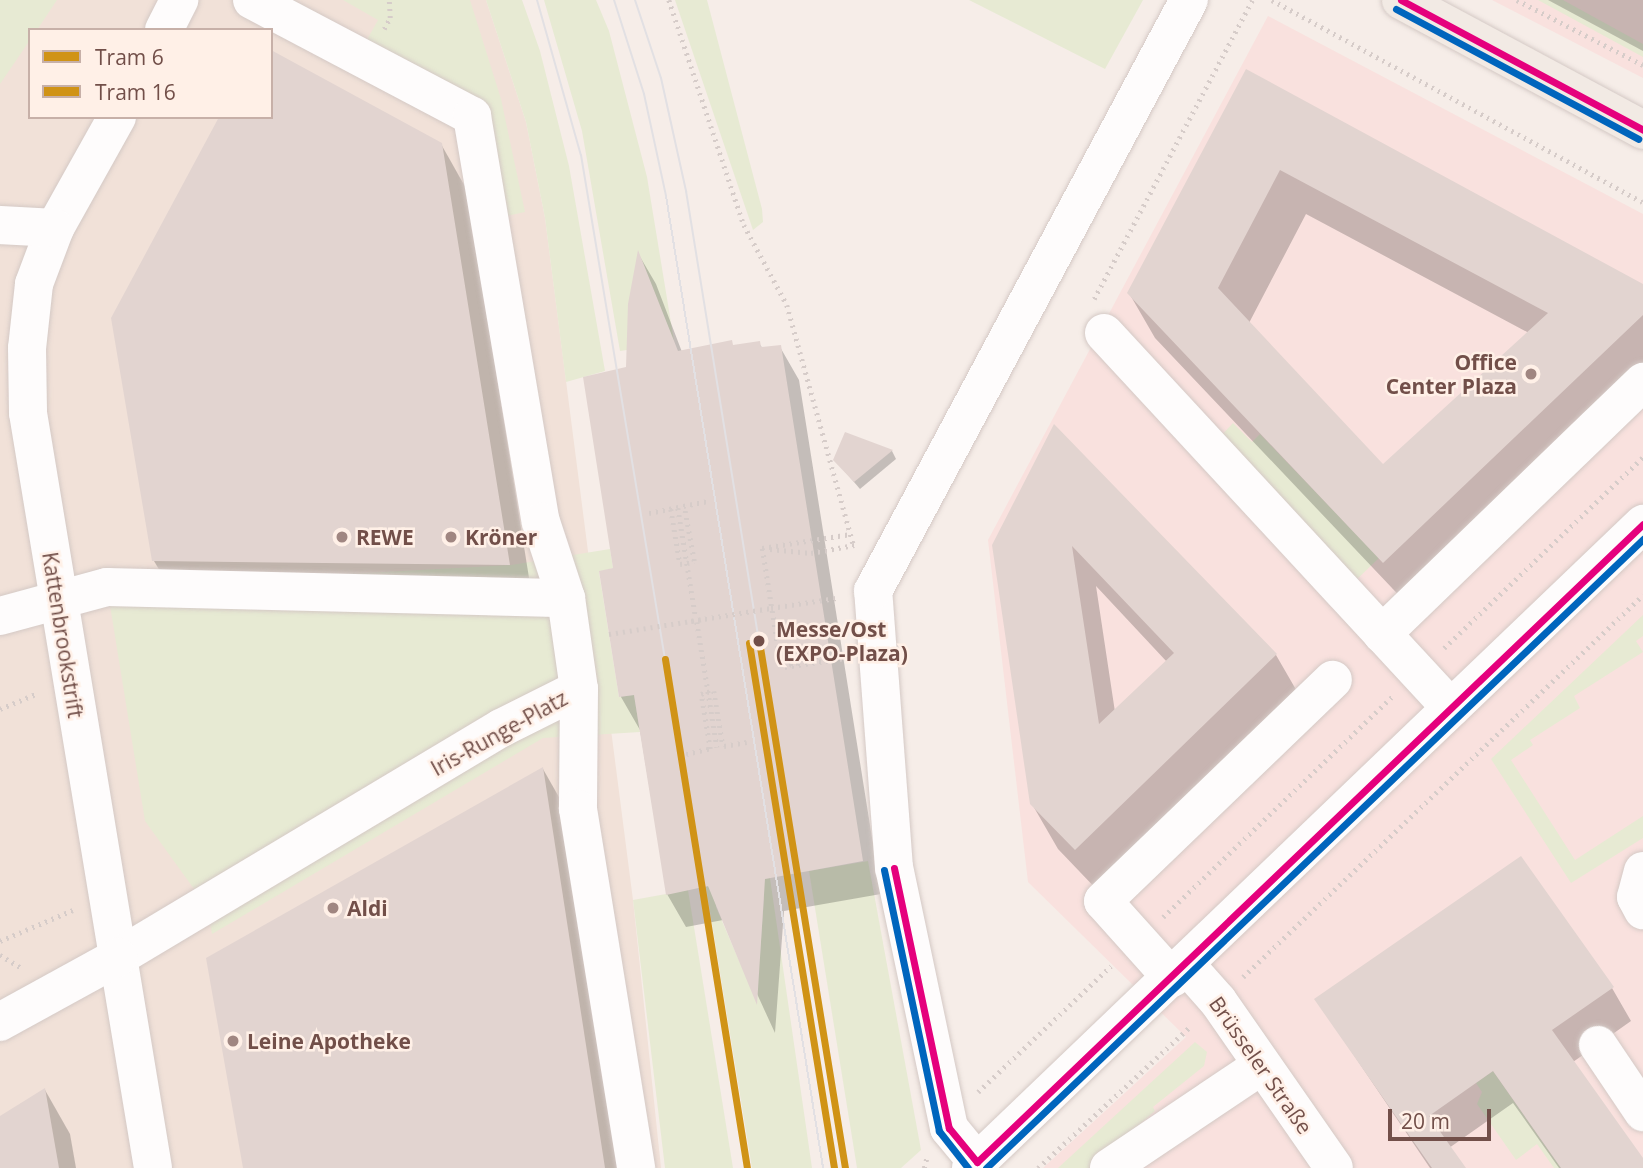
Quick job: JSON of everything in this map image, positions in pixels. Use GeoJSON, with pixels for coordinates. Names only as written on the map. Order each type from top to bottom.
{"type":"FeatureCollection","features":[{"type":"Feature","properties":{"kind":"main road"},"geometry":{"type":"LineString","coordinates":[[1401,0],[1643,130]]}},
{"type":"Feature","properties":{"kind":"street"},"geometry":{"type":"LineString","coordinates":[[165,28],[179,0]]}},
{"type":"Feature","properties":{"kind":"street","name":"Iris-Runge-Platz"},"geometry":{"type":"LineString","coordinates":[[0,1022],[118,957],[501,728],[579,689],[566,598],[541,522],[471,116],[252,0]]}},
{"type":"Feature","properties":{"kind":"street"},"geometry":{"type":"LineString","coordinates":[[1189,0],[1089,188],[856,594],[894,868],[948,1128],[974,1165],[1179,972],[1643,523]]}},
{"type":"Feature","properties":{"kind":"street","name":"Kattenbrookstrift"},"geometry":{"type":"LineString","coordinates":[[116,119],[54,228],[34,284],[27,348],[28,413],[56,597],[153,1168]]}},
{"type":"Feature","properties":{"kind":"street"},"geometry":{"type":"LineString","coordinates":[[0,225],[54,228]]}},
{"type":"Feature","properties":{"kind":"street"},"geometry":{"type":"LineString","coordinates":[[1104,333],[1451,709]]}},
{"type":"Feature","properties":{"kind":"street"},"geometry":{"type":"LineString","coordinates":[[1382,634],[1643,382]]}},
{"type":"Feature","properties":{"kind":"street"},"geometry":{"type":"LineString","coordinates":[[0,616],[56,597],[107,587],[566,598]]}},
{"type":"Feature","properties":{"kind":"street","name":"Brüsseler Straße"},"geometry":{"type":"LineString","coordinates":[[1333,680],[1102,901],[1138,941],[1218,1001],[1334,1168]]}},
{"type":"Feature","properties":{"kind":"street"},"geometry":{"type":"LineString","coordinates":[[579,689],[578,809],[636,1168]]}},
{"type":"Feature","properties":{"kind":"street"},"geometry":{"type":"LineString","coordinates":[[1643,871],[1636,897],[1643,910]]}},
{"type":"Feature","properties":{"kind":"street"},"geometry":{"type":"LineString","coordinates":[[1598,1045],[1643,1112]]}},
{"type":"Feature","properties":{"kind":"street"},"geometry":{"type":"LineString","coordinates":[[1109,1168],[1261,1066]]}},
{"type":"Feature","properties":{"kind":"path"},"geometry":{"type":"LineString","coordinates":[[609,634],[856,594],[854,545],[787,305],[744,225],[669,0]]}},
{"type":"Feature","properties":{"kind":"path"},"geometry":{"type":"LineString","coordinates":[[1104,333],[1082,321],[1252,0]]}},
{"type":"Feature","properties":{"kind":"path"},"geometry":{"type":"LineString","coordinates":[[1272,0],[1643,202]]}},
{"type":"Feature","properties":{"kind":"path"},"geometry":{"type":"LineString","coordinates":[[1517,0],[1643,65]]}},
{"type":"Feature","properties":{"kind":"path"},"geometry":{"type":"LineString","coordinates":[[924,1168],[948,1128],[968,1102],[1643,457]]}},
{"type":"Feature","properties":{"kind":"path"},"geometry":{"type":"LineString","coordinates":[[649,513],[708,501]]}},
{"type":"Feature","properties":{"kind":"path"},"geometry":{"type":"LineString","coordinates":[[671,509],[680,564],[687,563],[694,561],[684,506]]}},
{"type":"Feature","properties":{"kind":"path"},"geometry":{"type":"LineString","coordinates":[[678,508],[695,620],[710,749]]}},
{"type":"Feature","properties":{"kind":"path"},"geometry":{"type":"LineString","coordinates":[[762,548],[851,534]]}},
{"type":"Feature","properties":{"kind":"path"},"geometry":{"type":"LineString","coordinates":[[762,548],[811,553],[854,545]]}},
{"type":"Feature","properties":{"kind":"path"},"geometry":{"type":"LineString","coordinates":[[762,548],[781,668]]}},
{"type":"Feature","properties":{"kind":"path"},"geometry":{"type":"LineString","coordinates":[[1038,1168],[1218,1001],[1643,595]]}},
{"type":"Feature","properties":{"kind":"path"},"geometry":{"type":"LineString","coordinates":[[781,668],[827,650]]}},
{"type":"Feature","properties":{"kind":"path"},"geometry":{"type":"LineString","coordinates":[[781,668],[857,657]]}},
{"type":"Feature","properties":{"kind":"path"},"geometry":{"type":"LineString","coordinates":[[704,693],[715,691],[723,746]]}},
{"type":"Feature","properties":{"kind":"path"},"geometry":{"type":"LineString","coordinates":[[704,693],[716,747]]}},
{"type":"Feature","properties":{"kind":"path"},"geometry":{"type":"LineString","coordinates":[[686,754],[747,742]]}},
{"type":"Feature","properties":{"kind":"path"},"geometry":{"type":"LineString","coordinates":[[0,941],[106,896]]}},
{"type":"Feature","properties":{"kind":"shaded area"},"geometry":{"type":"Polygon","coordinates":[[[0,0],[486,0],[526,122],[545,218],[633,900],[661,1168],[0,1168],[0,0]]]}},
{"type":"Feature","properties":{"kind":"shaded area"},"geometry":{"type":"Polygon","coordinates":[[[1492,0],[1643,0],[1643,78],[1492,0]]]}},
{"type":"Feature","properties":{"kind":"shaded area"},"geometry":{"type":"Polygon","coordinates":[[[1268,16],[1643,214],[1643,1168],[1043,1168],[1186,1037],[1028,882],[988,540],[1268,16]]]}},
{"type":"Feature","properties":{"kind":"green space"},"geometry":{"type":"Polygon","coordinates":[[[0,0],[57,0],[38,28],[28,28],[28,43],[0,84],[0,0]]]}},
{"type":"Feature","properties":{"kind":"green space"},"geometry":{"type":"Polygon","coordinates":[[[343,0],[470,0],[501,99],[525,212],[507,216],[484,114],[363,47],[378,20],[343,0]]]}},
{"type":"Feature","properties":{"kind":"green space"},"geometry":{"type":"Polygon","coordinates":[[[486,0],[522,0],[540,51],[569,166],[605,371],[566,382],[545,218],[526,122],[486,0]]]}},
{"type":"Feature","properties":{"kind":"green space"},"geometry":{"type":"Polygon","coordinates":[[[544,0],[596,0],[609,31],[647,177],[674,341],[650,283],[627,350],[620,351],[582,131],[544,0]]]}},
{"type":"Feature","properties":{"kind":"green space"},"geometry":{"type":"Polygon","coordinates":[[[675,0],[707,0],[762,209],[763,222],[753,230],[675,0]]]}},
{"type":"Feature","properties":{"kind":"green space"},"geometry":{"type":"Polygon","coordinates":[[[969,0],[1143,0],[1105,69],[969,0]]]}},
{"type":"Feature","properties":{"kind":"green space"},"geometry":{"type":"Polygon","coordinates":[[[1538,0],[1563,0],[1643,44],[1643,57],[1538,0]]]}},
{"type":"Feature","properties":{"kind":"green space"},"geometry":{"type":"Polygon","coordinates":[[[1233,423],[1252,442],[1260,434],[1379,558],[1353,583],[1217,440],[1233,423]]]}},
{"type":"Feature","properties":{"kind":"green space"},"geometry":{"type":"Polygon","coordinates":[[[610,549],[613,568],[599,572],[619,697],[634,695],[640,732],[543,738],[212,934],[207,907],[145,821],[107,587],[511,565],[610,549]]]}},
{"type":"Feature","properties":{"kind":"green space"},"geometry":{"type":"Polygon","coordinates":[[[1643,615],[1643,636],[1636,641],[1643,652],[1574,696],[1580,708],[1530,740],[1533,745],[1511,760],[1575,860],[1643,816],[1643,838],[1571,883],[1491,759],[1643,615]]]}},
{"type":"Feature","properties":{"kind":"green space"},"geometry":{"type":"Polygon","coordinates":[[[868,861],[921,1150],[901,1168],[857,1168],[809,871],[868,861]]]}},
{"type":"Feature","properties":{"kind":"green space"},"geometry":{"type":"Polygon","coordinates":[[[770,878],[812,1168],[752,1168],[706,887],[715,885],[716,907],[740,963],[760,954],[764,898],[757,880],[770,878]]]}},
{"type":"Feature","properties":{"kind":"green space"},"geometry":{"type":"Polygon","coordinates":[[[688,890],[733,1168],[665,1168],[633,900],[688,890]]]}},
{"type":"Feature","properties":{"kind":"green space"},"geometry":{"type":"Polygon","coordinates":[[[1195,1042],[1207,1052],[1204,1066],[1153,1107],[1155,1111],[1090,1168],[1058,1168],[1195,1042]]]}},
{"type":"Feature","properties":{"kind":"green space"},"geometry":{"type":"Polygon","coordinates":[[[1493,1071],[1561,1168],[1554,1168],[1537,1144],[1516,1160],[1477,1104],[1482,1092],[1476,1083],[1493,1071]]]}},
{"type":"Feature","properties":{"kind":"building"},"geometry":{"type":"Polygon","coordinates":[[[273,51],[442,143],[510,565],[152,561],[111,318],[218,119],[273,119],[273,51]]]}},
{"type":"Feature","properties":{"kind":"building","name":"Office Center Plaza"},"geometry":{"type":"Polygon","coordinates":[[[1246,69],[1643,284],[1643,315],[1383,563],[1127,293],[1246,69]],[[1280,170],[1218,288],[1383,464],[1548,313],[1280,170]]]}},
{"type":"Feature","properties":{"kind":"building"},"geometry":{"type":"Polygon","coordinates":[[[638,250],[678,351],[732,340],[733,345],[760,341],[761,347],[781,345],[863,861],[765,879],[757,1005],[708,886],[666,895],[634,695],[619,697],[599,571],[613,568],[583,377],[626,367],[628,304],[638,250]]]}},
{"type":"Feature","properties":{"kind":"building"},"geometry":{"type":"Polygon","coordinates":[[[1054,424],[1277,654],[1075,850],[1030,804],[992,545],[1054,424]],[[1072,546],[1099,724],[1174,653],[1072,546]]]}},
{"type":"Feature","properties":{"kind":"building"},"geometry":{"type":"Polygon","coordinates":[[[845,432],[893,450],[854,482],[833,460],[845,432]]]}},
{"type":"Feature","properties":{"kind":"building"},"geometry":{"type":"Polygon","coordinates":[[[543,767],[605,1168],[243,1168],[206,958],[543,767]]]}},
{"type":"Feature","properties":{"kind":"building"},"geometry":{"type":"Polygon","coordinates":[[[1521,856],[1614,987],[1552,1030],[1643,1158],[1643,1168],[1561,1168],[1493,1071],[1429,1116],[1466,1168],[1432,1168],[1314,999],[1521,856]]]}},
{"type":"Feature","properties":{"kind":"building"},"geometry":{"type":"Polygon","coordinates":[[[45,1088],[59,1168],[0,1168],[0,1116],[45,1088]]]}},
{"type":"Feature","properties":{"kind":"tram line"},"geometry":{"type":"LineString","coordinates":[[537,0],[581,155],[665,659]]}},
{"type":"Feature","properties":{"kind":"tram line"},"geometry":{"type":"LineString","coordinates":[[614,0],[644,94],[666,196],[823,1168]]}},
{"type":"Feature","properties":{"kind":"tram line"},"geometry":{"type":"LineString","coordinates":[[635,0],[661,78],[686,191],[759,641]]}},
{"type":"Feature","properties":{"kind":"tram line","name":"6"},"geometry":{"type":"LineString","coordinates":[[759,641],[845,1168]]}},
{"type":"Feature","properties":{"kind":"tram line","name":"16"},"geometry":{"type":"LineString","coordinates":[[749,643],[834,1168]]}},
{"type":"Feature","properties":{"kind":"tram line","name":"6"},"geometry":{"type":"LineString","coordinates":[[665,659],[747,1168]]}},
{"type":"Feature","properties":{"kind":"transit line"},"geometry":{"type":"LineString","coordinates":[[1401,0],[1643,130]]}},
{"type":"Feature","properties":{"kind":"transit line"},"geometry":{"type":"LineString","coordinates":[[1396,9],[1638,139]]}},
{"type":"Feature","properties":{"kind":"transit line"},"geometry":{"type":"LineString","coordinates":[[977,1162],[1643,524]]}},
{"type":"Feature","properties":{"kind":"transit line"},"geometry":{"type":"LineString","coordinates":[[986,1168],[1643,539]]}},
{"type":"Feature","properties":{"kind":"transit line"},"geometry":{"type":"LineString","coordinates":[[894,868],[949,1128],[977,1162]]}},
{"type":"Feature","properties":{"kind":"transit line"},"geometry":{"type":"LineString","coordinates":[[884,870],[939,1131],[968,1168]]}},
{"type":"Feature","properties":{"kind":"place","name":"Office Center Plaza"},"geometry":{"type":"Point","coordinates":[1531,374]}},
{"type":"Feature","properties":{"kind":"place","name":"REWE"},"geometry":{"type":"Point","coordinates":[342,537]}},
{"type":"Feature","properties":{"kind":"place","name":"Kröner"},"geometry":{"type":"Point","coordinates":[451,537]}},
{"type":"Feature","properties":{"kind":"place","name":"Messe/Ost (EXPO-Plaza)"},"geometry":{"type":"Point","coordinates":[759,641]}},
{"type":"Feature","properties":{"kind":"place","name":"Aldi"},"geometry":{"type":"Point","coordinates":[333,908]}},
{"type":"Feature","properties":{"kind":"place","name":"Leine Apotheke"},"geometry":{"type":"Point","coordinates":[233,1041]}}]}
